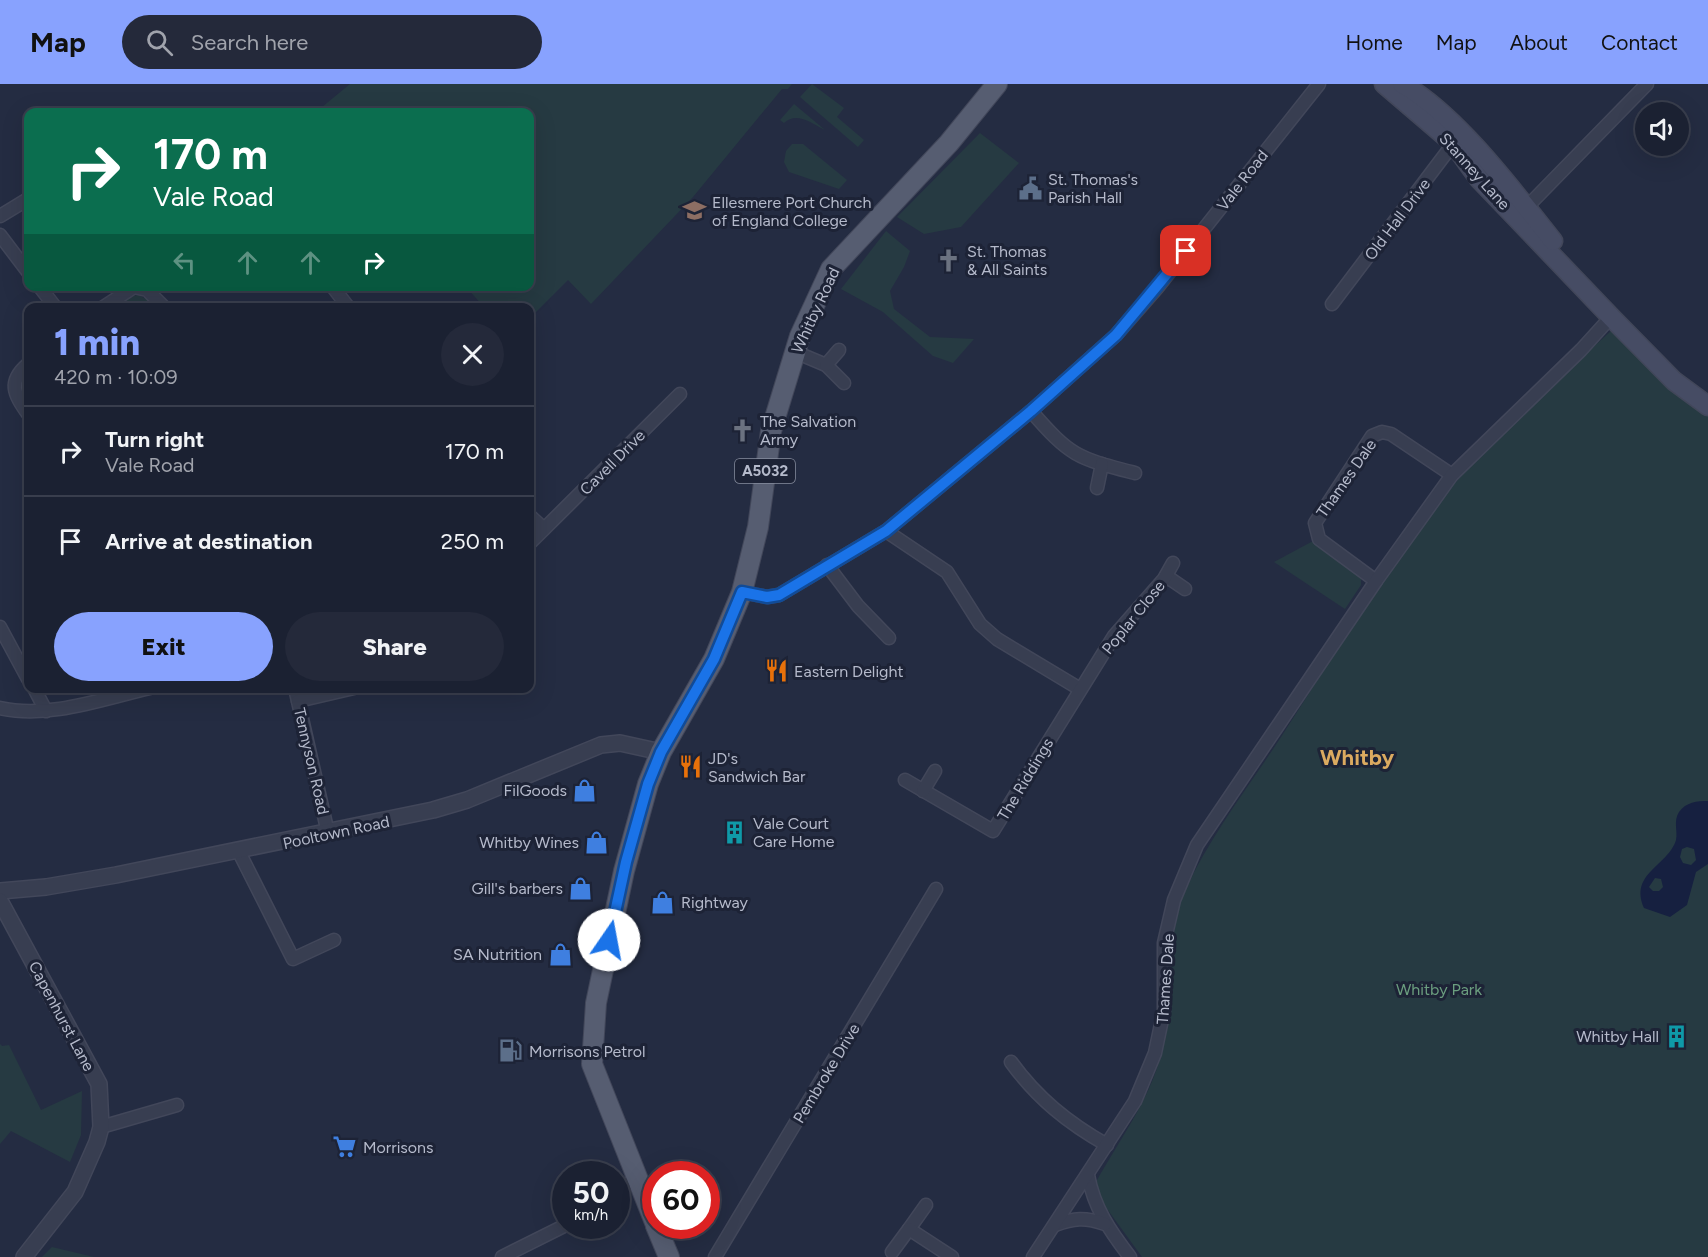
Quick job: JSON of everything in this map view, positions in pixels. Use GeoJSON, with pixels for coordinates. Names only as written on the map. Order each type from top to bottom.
{"type":"FeatureCollection","features":[{"type":"Feature","properties":{"kind":"main road","name":"Whitby Road"},"geometry":{"type":"LineString","coordinates":[[742,592],[758,527],[771,431],[795,352],[831,269],[949,143],[997,84]]}},
{"type":"Feature","properties":{"kind":"main road","name":"Stanney Lane"},"geometry":{"type":"LineString","coordinates":[[1384,84],[1458,138]]}},
{"type":"Feature","properties":{"kind":"main road","name":"Stanney Lane"},"geometry":{"type":"LineString","coordinates":[[1402,84],[1415,91],[1458,138],[1479,179],[1521,212],[1585,289],[1674,381],[1708,406]]}},
{"type":"Feature","properties":{"kind":"main road","name":"A5032"},"geometry":{"type":"LineString","coordinates":[[642,1193],[592,1064],[596,1003],[626,862],[648,784],[661,752],[714,659],[742,592]]}},
{"type":"Feature","properties":{"kind":"main road","name":"A5032"},"geometry":{"type":"LineString","coordinates":[[662,1239],[669,1257]]}},
{"type":"Feature","properties":{"kind":"street","name":"Vale Road"},"geometry":{"type":"LineString","coordinates":[[742,592],[767,597],[779,595],[886,531],[1031,411],[1116,335],[1318,84]]}},
{"type":"Feature","properties":{"kind":"street"},"geometry":{"type":"LineString","coordinates":[[1521,212],[1647,84]]}},
{"type":"Feature","properties":{"kind":"street","name":"Old Hall Drive"},"geometry":{"type":"LineString","coordinates":[[1332,304],[1458,138]]}},
{"type":"Feature","properties":{"kind":"street"},"geometry":{"type":"LineString","coordinates":[[0,216],[24,201]]}},
{"type":"Feature","properties":{"kind":"street"},"geometry":{"type":"LineString","coordinates":[[0,235],[24,267]]}},
{"type":"Feature","properties":{"kind":"street"},"geometry":{"type":"LineString","coordinates":[[43,291],[52,303]]}},
{"type":"Feature","properties":{"kind":"street"},"geometry":{"type":"LineString","coordinates":[[110,303],[128,291]]}},
{"type":"Feature","properties":{"kind":"street"},"geometry":{"type":"LineString","coordinates":[[148,291],[160,303]]}},
{"type":"Feature","properties":{"kind":"street"},"geometry":{"type":"LineString","coordinates":[[336,291],[345,303]]}},
{"type":"Feature","properties":{"kind":"street","name":"Thames Dale"},"geometry":{"type":"LineString","coordinates":[[1032,1257],[1135,1101],[1155,1053],[1164,1010],[1164,943],[1174,900],[1197,845],[1376,581],[1452,475],[1581,350],[1611,317]]}},
{"type":"Feature","properties":{"kind":"street"},"geometry":{"type":"LineString","coordinates":[[826,365],[839,350]]}},
{"type":"Feature","properties":{"kind":"street"},"geometry":{"type":"LineString","coordinates":[[795,352],[826,365],[844,383]]}},
{"type":"Feature","properties":{"kind":"street"},"geometry":{"type":"LineString","coordinates":[[24,367],[18,372],[14,384],[18,399],[24,408]]}},
{"type":"Feature","properties":{"kind":"street","name":"Cavell Drive"},"geometry":{"type":"LineString","coordinates":[[534,539],[680,394]]}},
{"type":"Feature","properties":{"kind":"street"},"geometry":{"type":"LineString","coordinates":[[1031,411],[1060,445],[1083,459],[1135,473]]}},
{"type":"Feature","properties":{"kind":"street","name":"Thames Dale"},"geometry":{"type":"LineString","coordinates":[[1376,581],[1319,539],[1315,531],[1315,523],[1372,436],[1382,432],[1391,434],[1452,475]]}},
{"type":"Feature","properties":{"kind":"street"},"geometry":{"type":"LineString","coordinates":[[1097,488],[1102,464]]}},
{"type":"Feature","properties":{"kind":"street"},"geometry":{"type":"LineString","coordinates":[[534,520],[544,530]]}},
{"type":"Feature","properties":{"kind":"street"},"geometry":{"type":"LineString","coordinates":[[886,531],[946,572],[980,624],[997,639],[1080,689]]}},
{"type":"Feature","properties":{"kind":"street","name":"Poplar Close"},"geometry":{"type":"LineString","coordinates":[[1080,689],[1114,636],[1166,576],[1173,563]]}},
{"type":"Feature","properties":{"kind":"street"},"geometry":{"type":"LineString","coordinates":[[827,565],[858,606],[889,638]]}},
{"type":"Feature","properties":{"kind":"street","name":"Poplar Close"},"geometry":{"type":"LineString","coordinates":[[1166,576],[1185,589]]}},
{"type":"Feature","properties":{"kind":"street"},"geometry":{"type":"LineString","coordinates":[[0,627],[24,672]]}},
{"type":"Feature","properties":{"kind":"street","name":"The Riddings"},"geometry":{"type":"LineString","coordinates":[[905,780],[993,831],[1080,689]]}},
{"type":"Feature","properties":{"kind":"street"},"geometry":{"type":"LineString","coordinates":[[37,693],[46,711]]}},
{"type":"Feature","properties":{"kind":"street"},"geometry":{"type":"LineString","coordinates":[[0,708],[18,712],[46,711],[127,693]]}},
{"type":"Feature","properties":{"kind":"street","name":"Tennyson Road"},"geometry":{"type":"LineString","coordinates":[[296,693],[328,833]]}},
{"type":"Feature","properties":{"kind":"street"},"geometry":{"type":"LineString","coordinates":[[298,701],[332,693]]}},
{"type":"Feature","properties":{"kind":"street","name":"Pooltown Road"},"geometry":{"type":"LineString","coordinates":[[0,891],[46,887],[239,852],[434,810],[467,800],[601,744],[620,743],[661,752]]}},
{"type":"Feature","properties":{"kind":"street"},"geometry":{"type":"LineString","coordinates":[[923,791],[935,771]]}},
{"type":"Feature","properties":{"kind":"street"},"geometry":{"type":"LineString","coordinates":[[239,852],[293,959],[334,940]]}},
{"type":"Feature","properties":{"kind":"street","name":"Pembroke Drive"},"geometry":{"type":"LineString","coordinates":[[715,1257],[936,889]]}},
{"type":"Feature","properties":{"kind":"street","name":"Capenhurst Lane"},"geometry":{"type":"LineString","coordinates":[[0,901],[99,1084],[101,1127],[75,1192],[24,1257]]}},
{"type":"Feature","properties":{"kind":"street"},"geometry":{"type":"LineString","coordinates":[[1011,1062],[1046,1104],[1072,1125],[1107,1145]]}},
{"type":"Feature","properties":{"kind":"street"},"geometry":{"type":"LineString","coordinates":[[101,1127],[177,1105]]}},
{"type":"Feature","properties":{"kind":"street"},"geometry":{"type":"LineString","coordinates":[[1088,1175],[1092,1196],[1105,1224],[1130,1257]]}},
{"type":"Feature","properties":{"kind":"street"},"geometry":{"type":"LineString","coordinates":[[630,1183],[637,1181]]}},
{"type":"Feature","properties":{"kind":"street"},"geometry":{"type":"LineString","coordinates":[[892,1252],[926,1205]]}},
{"type":"Feature","properties":{"kind":"street"},"geometry":{"type":"LineString","coordinates":[[1055,1225],[1075,1218],[1089,1218],[1105,1224]]}},
{"type":"Feature","properties":{"kind":"street"},"geometry":{"type":"LineString","coordinates":[[909,1229],[952,1257]]}},
{"type":"Feature","properties":{"kind":"street"},"geometry":{"type":"LineString","coordinates":[[502,1257],[552,1232]]}},
{"type":"Feature","properties":{"kind":"green space"},"geometry":{"type":"Polygon","coordinates":[[[350,84],[792,84],[788,89],[782,89],[693,197],[591,304],[568,280],[534,314],[534,303],[480,303],[470,291],[534,291],[534,108],[321,108],[350,84]]]}},
{"type":"Feature","properties":{"kind":"green space"},"geometry":{"type":"Polygon","coordinates":[[[812,84],[844,108],[837,117],[864,140],[858,147],[800,97],[812,84]]]}},
{"type":"Feature","properties":{"kind":"green space"},"geometry":{"type":"Polygon","coordinates":[[[794,104],[825,130],[799,118],[784,123],[780,120],[794,104]]]}},
{"type":"Feature","properties":{"kind":"green space"},"geometry":{"type":"Polygon","coordinates":[[[980,133],[1019,163],[961,227],[924,234],[897,217],[980,133]]]}},
{"type":"Feature","properties":{"kind":"green space"},"geometry":{"type":"Polygon","coordinates":[[[792,144],[803,144],[847,180],[839,189],[789,172],[784,162],[786,151],[792,144]]]}},
{"type":"Feature","properties":{"kind":"green space"},"geometry":{"type":"Polygon","coordinates":[[[886,231],[910,251],[890,291],[894,309],[930,337],[974,339],[953,363],[933,356],[883,312],[841,289],[886,231]]]}},
{"type":"Feature","properties":{"kind":"green space"},"geometry":{"type":"Polygon","coordinates":[[[138,295],[149,303],[119,303],[125,298],[138,295]]]}},
{"type":"Feature","properties":{"kind":"green space","name":"Whitby Park"},"geometry":{"type":"Polygon","coordinates":[[[1611,331],[1670,383],[1708,411],[1708,1257],[1142,1257],[1102,1202],[1096,1182],[1145,1097],[1160,1060],[1167,1022],[1175,926],[1179,907],[1196,869],[1219,829],[1367,602],[1435,507],[1496,438],[1611,331]]]}},
{"type":"Feature","properties":{"kind":"green space"},"geometry":{"type":"Polygon","coordinates":[[[1313,541],[1361,576],[1361,585],[1345,609],[1274,562],[1313,541]]]}},
{"type":"Feature","properties":{"kind":"green space"},"geometry":{"type":"Polygon","coordinates":[[[0,1044],[9,1045],[41,1110],[82,1091],[81,1135],[70,1162],[11,1131],[0,1144],[0,1044]]]}},
{"type":"Feature","properties":{"kind":"green space"},"geometry":{"type":"Polygon","coordinates":[[[52,1247],[94,1257],[42,1257],[52,1247]]]}},
{"type":"Feature","properties":{"kind":"water"},"geometry":{"type":"Polygon","coordinates":[[[1708,801],[1708,864],[1696,872],[1687,905],[1670,917],[1644,908],[1641,896],[1642,886],[1645,878],[1672,849],[1676,840],[1676,819],[1679,812],[1688,804],[1708,801]],[[1687,847],[1682,849],[1680,857],[1683,863],[1691,865],[1696,860],[1694,849],[1687,847]],[[1655,878],[1649,887],[1653,891],[1659,891],[1663,887],[1661,879],[1655,878]]]}},
{"type":"Feature","properties":{"kind":"place","name":"St. Thomas's Parish Hall"},"geometry":{"type":"Point","coordinates":[1030,188]}},
{"type":"Feature","properties":{"kind":"place","name":"Ellesmere Port Church of England College"},"geometry":{"type":"Point","coordinates":[694,211]}},
{"type":"Feature","properties":{"kind":"place","name":"St. Thomas & All Saints"},"geometry":{"type":"Point","coordinates":[949,260]}},
{"type":"Feature","properties":{"kind":"place","name":"The Salvation Army"},"geometry":{"type":"Point","coordinates":[742,430]}},
{"type":"Feature","properties":{"kind":"place","name":"Eastern Delight"},"geometry":{"type":"Point","coordinates":[776,671]}},
{"type":"Feature","properties":{"kind":"place","name":"JD's Sandwich Bar"},"geometry":{"type":"Point","coordinates":[690,767]}},
{"type":"Feature","properties":{"kind":"place","name":"FilGoods"},"geometry":{"type":"Point","coordinates":[585,790]}},
{"type":"Feature","properties":{"kind":"place","name":"Vale Court Care Home"},"geometry":{"type":"Point","coordinates":[735,832]}},
{"type":"Feature","properties":{"kind":"place","name":"Whitby Wines"},"geometry":{"type":"Point","coordinates":[597,842]}},
{"type":"Feature","properties":{"kind":"place","name":"Gill's barbers"},"geometry":{"type":"Point","coordinates":[581,888]}},
{"type":"Feature","properties":{"kind":"place","name":"Rightway"},"geometry":{"type":"Point","coordinates":[663,902]}},
{"type":"Feature","properties":{"kind":"place","name":"SA Nutrition"},"geometry":{"type":"Point","coordinates":[560,954]}},
{"type":"Feature","properties":{"kind":"place","name":"Whitby Hall"},"geometry":{"type":"Point","coordinates":[1677,1036]}},
{"type":"Feature","properties":{"kind":"place","name":"Morrisons Petrol"},"geometry":{"type":"Point","coordinates":[511,1051]}},
{"type":"Feature","properties":{"kind":"place","name":"Morrisons"},"geometry":{"type":"Point","coordinates":[345,1147]}},
{"type":"Feature","properties":{"kind":"district","name":"Whitby"},"geometry":{"type":"Point","coordinates":[1357,757]}},
{"type":"Feature","properties":{"kind":"route"},"geometry":{"type":"LineString","coordinates":[[609,940],[626,862],[648,784],[661,752],[714,659],[742,592],[767,597],[779,595],[886,531],[1031,411],[1116,335],[1186,251]]}}]}
